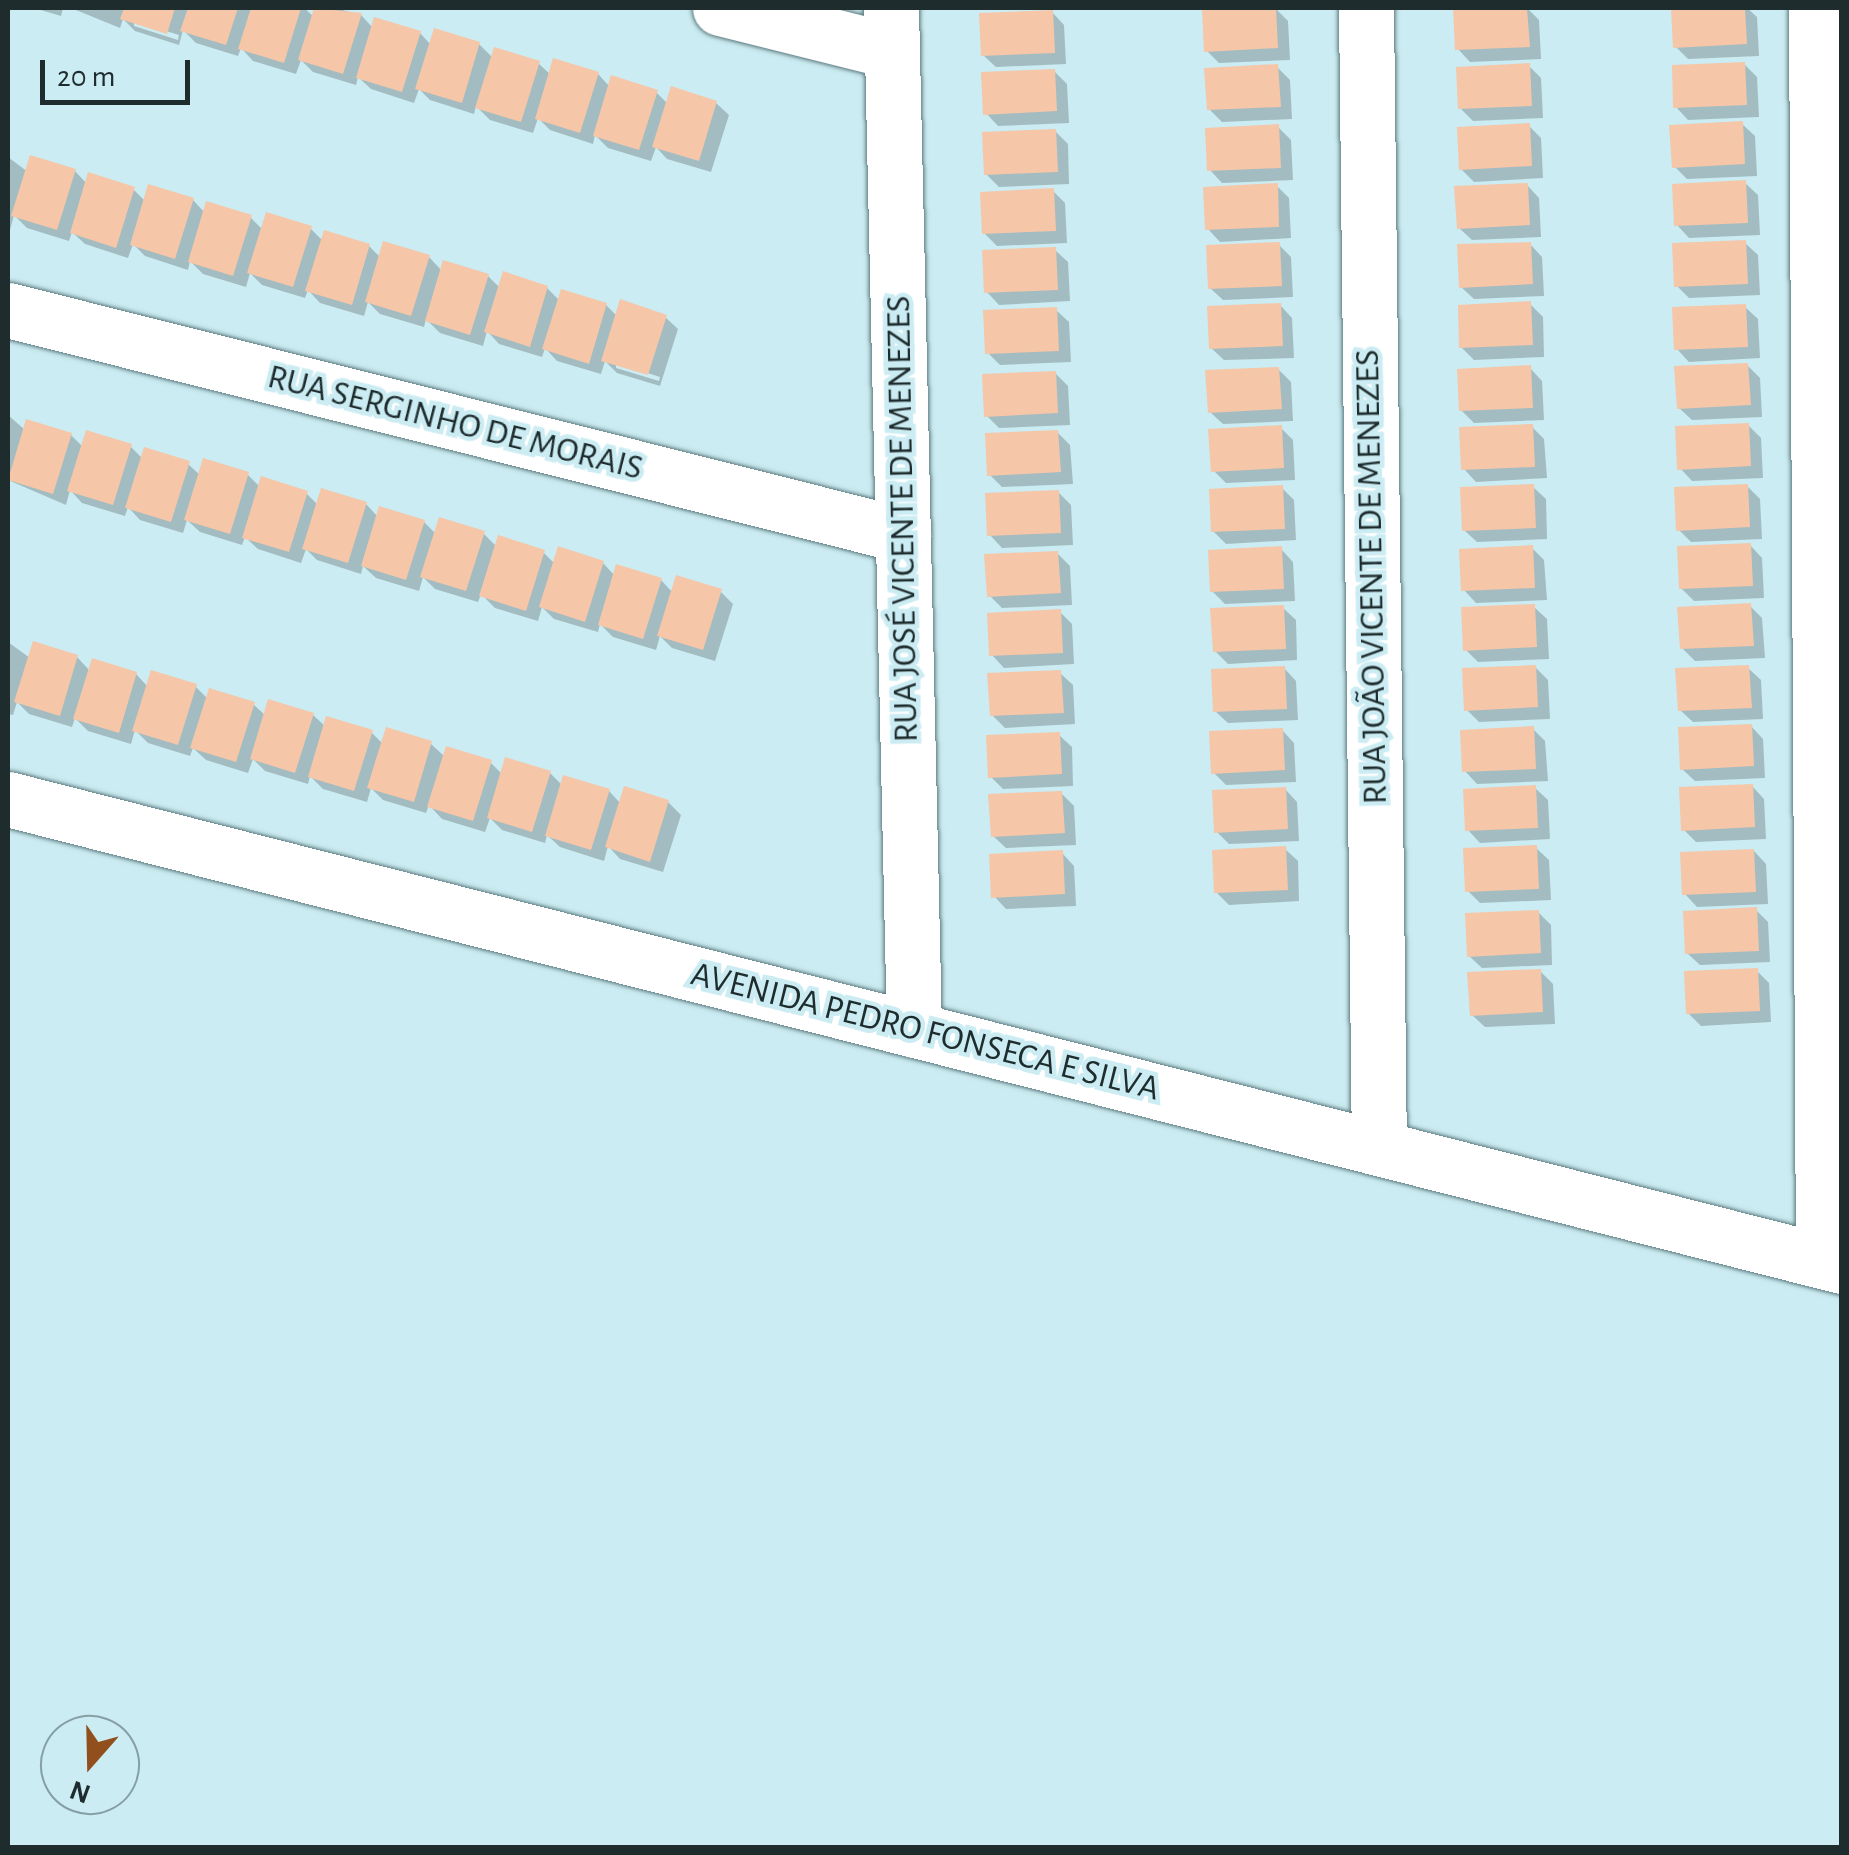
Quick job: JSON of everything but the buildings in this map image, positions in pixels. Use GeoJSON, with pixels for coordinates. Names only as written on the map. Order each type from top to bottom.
{"type":"FeatureCollection","features":[{"type":"Feature","properties":{"kind":"street"},"geometry":{"type":"LineString","coordinates":[[720,8],[892,29]]}},
{"type":"Feature","properties":{"kind":"street","name":"RUA JOÃO VICENTE DE MENEZES"},"geometry":{"type":"LineString","coordinates":[[1366,8],[1379,1147]]}},
{"type":"Feature","properties":{"kind":"street"},"geometry":{"type":"LineString","coordinates":[[1816,8],[1832,1263]]}},
{"type":"Feature","properties":{"kind":"street","name":"RUA JOSÉ VICENTE DE MENEZES"},"geometry":{"type":"LineString","coordinates":[[892,29],[914,1030]]}},
{"type":"Feature","properties":{"kind":"street","name":"RUA SERGINHO DE MORAIS"},"geometry":{"type":"LineString","coordinates":[[8,310],[903,535]]}},
{"type":"Feature","properties":{"kind":"street","name":"AVENIDA PEDRO FONSECA E SILVA"},"geometry":{"type":"LineString","coordinates":[[8,800],[1832,1263]]}}]}
